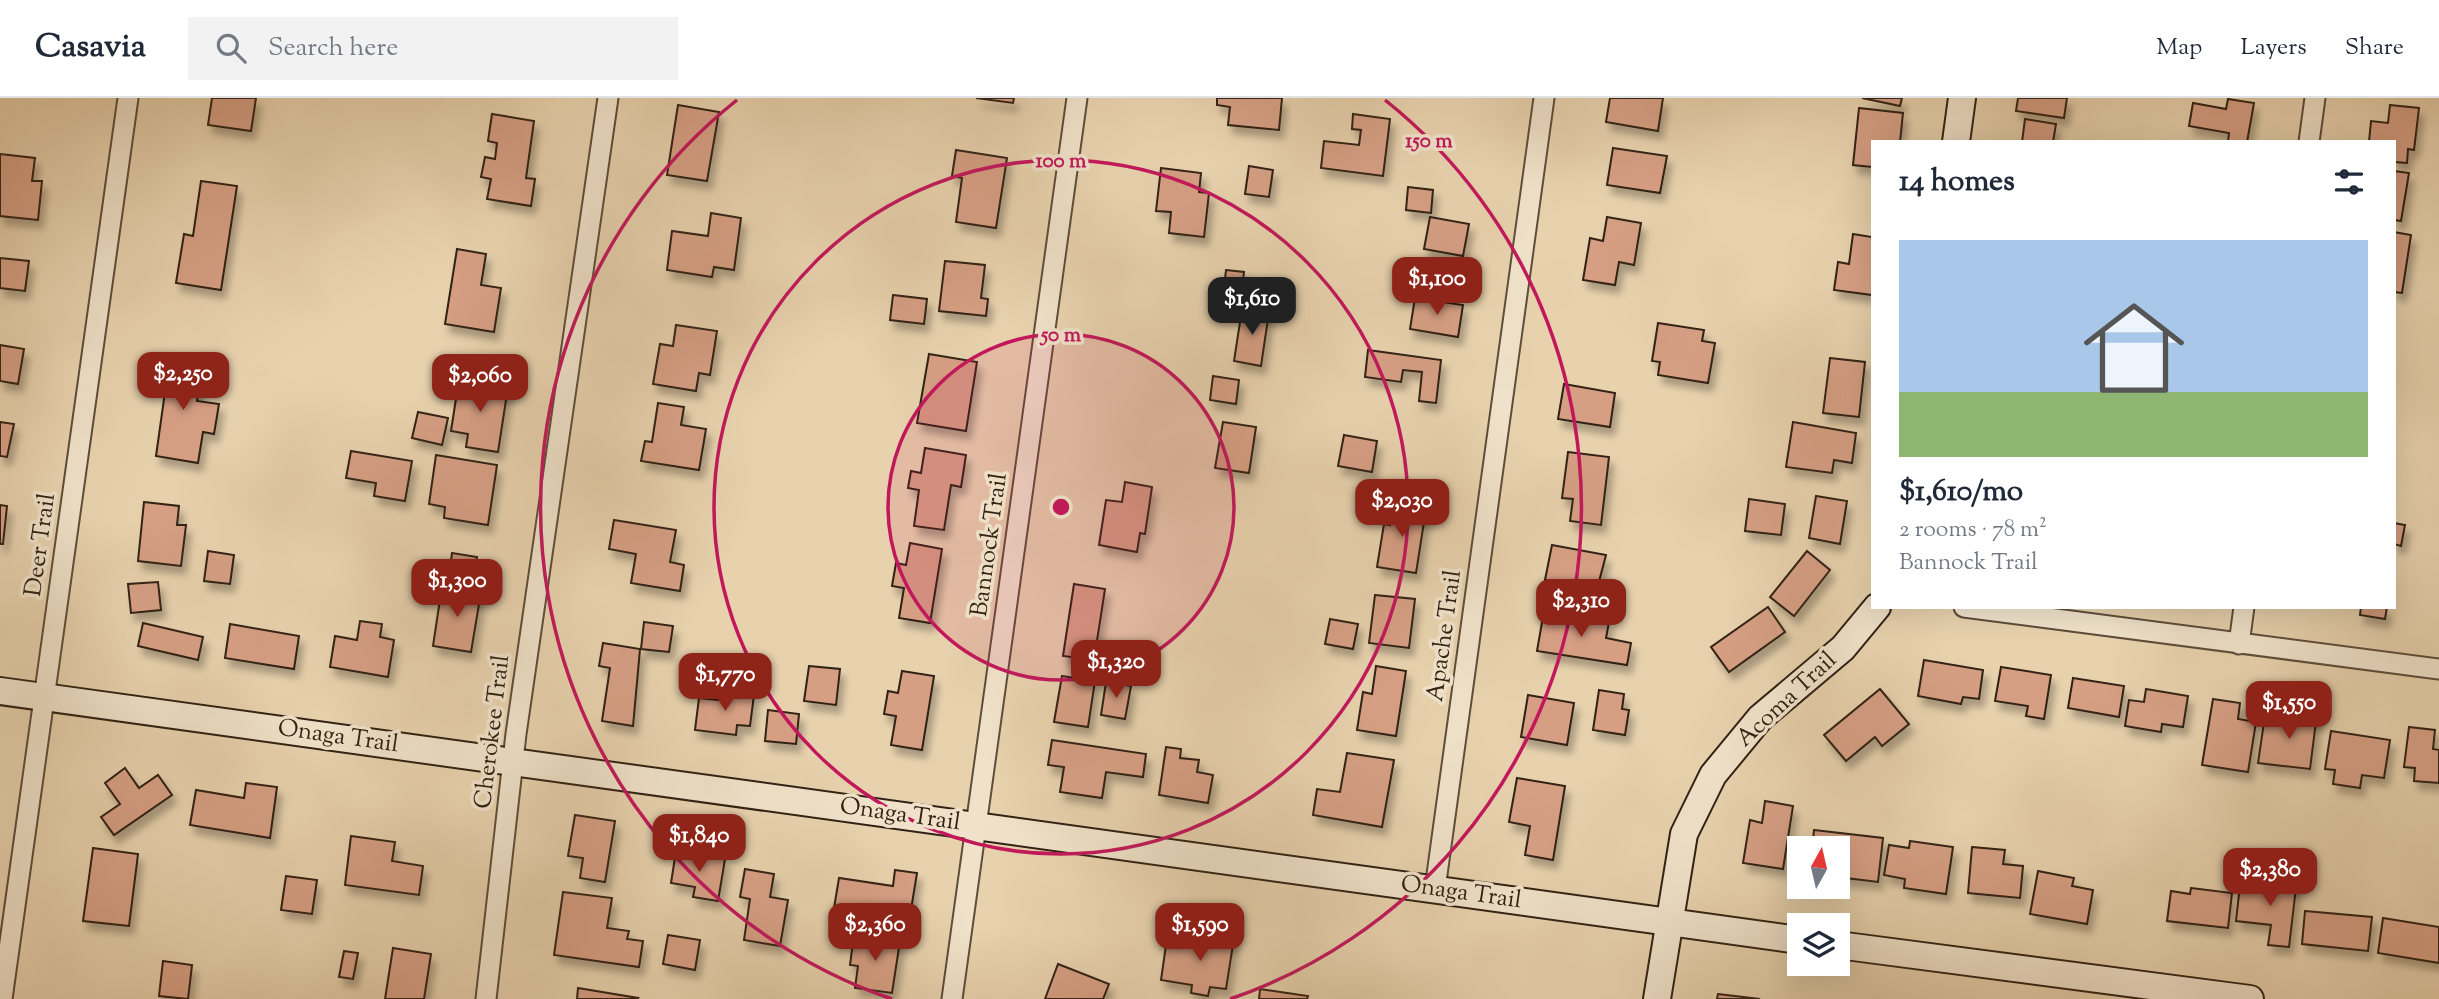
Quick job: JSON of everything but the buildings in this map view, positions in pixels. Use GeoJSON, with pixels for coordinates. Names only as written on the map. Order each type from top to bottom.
{"type":"FeatureCollection","features":[{"type":"Feature","properties":{"kind":"street","name":"Deer Trail"},"geometry":{"type":"LineString","coordinates":[[2,999],[128,98]]}},
{"type":"Feature","properties":{"kind":"street","name":"Cherokee Trail"},"geometry":{"type":"LineString","coordinates":[[486,999],[513,762],[608,98]]}},
{"type":"Feature","properties":{"kind":"street","name":"Bannock Trail"},"geometry":{"type":"LineString","coordinates":[[953,999],[1077,98]]}},
{"type":"Feature","properties":{"kind":"street","name":"Apache Trail"},"geometry":{"type":"LineString","coordinates":[[1435,889],[1544,98]]}},
{"type":"Feature","properties":{"kind":"street"},"geometry":{"type":"LineString","coordinates":[[1956,140],[1962,98]]}},
{"type":"Feature","properties":{"kind":"street"},"geometry":{"type":"LineString","coordinates":[[2309,140],[2315,98]]}},
{"type":"Feature","properties":{"kind":"street","name":"Acoma Trail"},"geometry":{"type":"LineString","coordinates":[[1657,999],[1684,834],[1713,775],[1760,718],[1843,648],[1875,609]]}},
{"type":"Feature","properties":{"kind":"street"},"geometry":{"type":"LineString","coordinates":[[1979,609],[2439,669]]}},
{"type":"Feature","properties":{"kind":"street"},"geometry":{"type":"LineString","coordinates":[[2239,643],[2244,609]]}},
{"type":"Feature","properties":{"kind":"street","name":"Onaga Trail"},"geometry":{"type":"LineString","coordinates":[[0,691],[1787,938]]}},
{"type":"Feature","properties":{"kind":"street"},"geometry":{"type":"LineString","coordinates":[[1850,947],[2250,999]]}}]}
